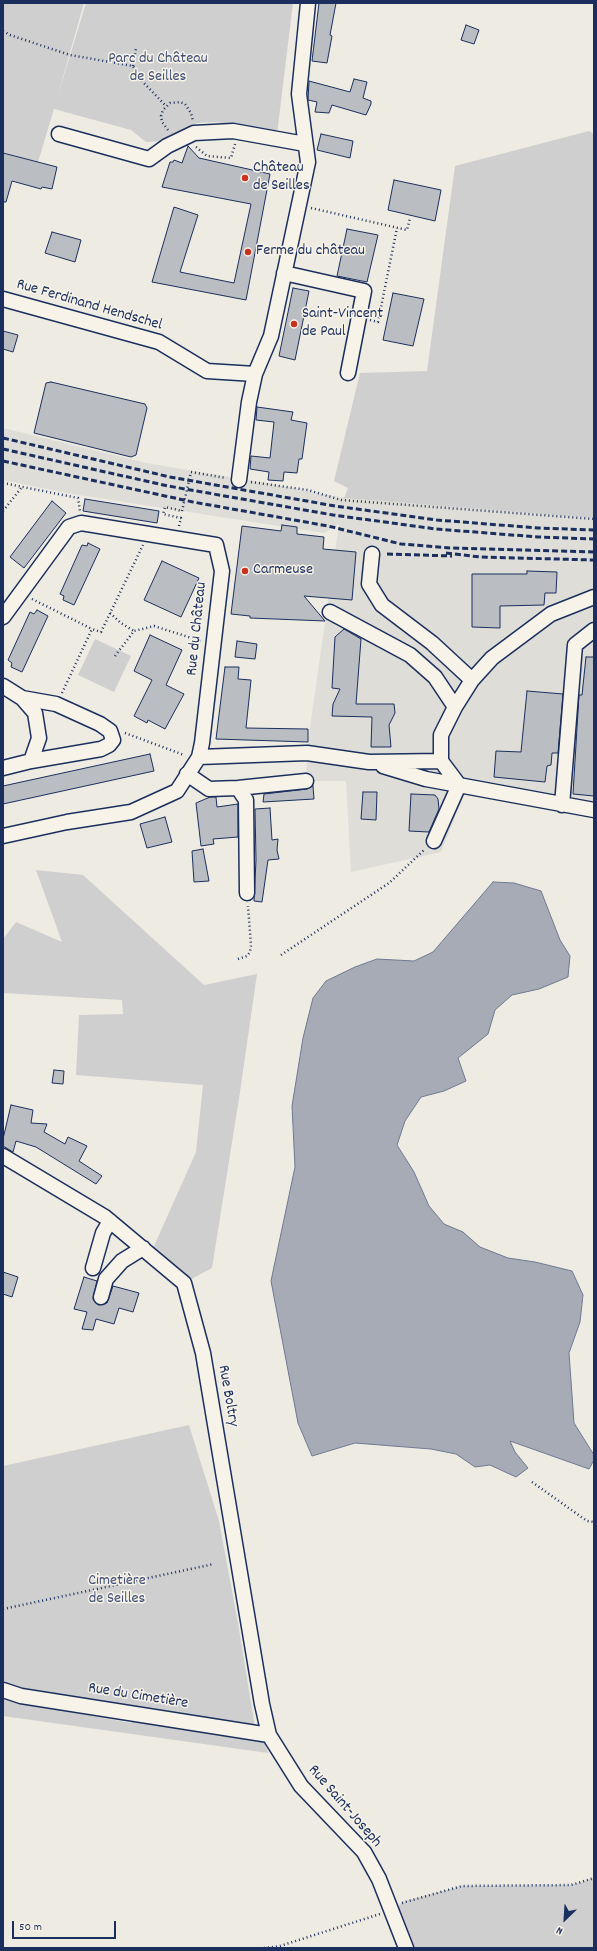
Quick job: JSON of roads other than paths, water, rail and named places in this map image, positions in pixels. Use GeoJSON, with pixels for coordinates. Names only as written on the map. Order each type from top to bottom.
{"type":"FeatureCollection","features":[{"type":"Feature","properties":{"kind":"street"},"geometry":{"type":"LineString","coordinates":[[239,480],[249,402],[255,374],[271,336],[308,162],[299,94],[308,3]]}},
{"type":"Feature","properties":{"kind":"street"},"geometry":{"type":"LineString","coordinates":[[59,134],[149,159],[179,140],[194,133],[239,132],[305,144]]}},
{"type":"Feature","properties":{"kind":"street"},"geometry":{"type":"LineString","coordinates":[[284,273],[364,291],[348,372]]}},
{"type":"Feature","properties":{"kind":"street","name":"Rue Ferdinand Hendschel"},"geometry":{"type":"LineString","coordinates":[[3,300],[159,342],[207,371],[255,374]]}},
{"type":"Feature","properties":{"kind":"street","name":"Rue du Château"},"geometry":{"type":"LineString","coordinates":[[3,617],[69,527],[81,523],[216,545],[222,571],[214,646],[199,757],[176,791],[131,812],[67,822],[3,836]]}},
{"type":"Feature","properties":{"kind":"street"},"geometry":{"type":"LineString","coordinates":[[372,554],[370,584],[382,605],[432,643],[472,680]]}},
{"type":"Feature","properties":{"kind":"street"},"geometry":{"type":"LineString","coordinates":[[459,785],[441,761],[441,735],[455,707],[472,680],[492,658],[550,614],[594,597]]}},
{"type":"Feature","properties":{"kind":"street"},"geometry":{"type":"LineString","coordinates":[[330,612],[410,656],[436,677],[455,707]]}},
{"type":"Feature","properties":{"kind":"street"},"geometry":{"type":"LineString","coordinates":[[562,805],[575,645],[594,630]]}},
{"type":"Feature","properties":{"kind":"street"},"geometry":{"type":"LineString","coordinates":[[3,686],[22,698],[35,713],[39,738],[31,761]]}},
{"type":"Feature","properties":{"kind":"street"},"geometry":{"type":"LineString","coordinates":[[3,768],[31,761],[100,749],[109,745],[113,740],[110,731],[100,724],[56,704],[22,698]]}},
{"type":"Feature","properties":{"kind":"street"},"geometry":{"type":"LineString","coordinates":[[199,757],[307,753],[369,762],[426,779],[594,810]]}},
{"type":"Feature","properties":{"kind":"street"},"geometry":{"type":"LineString","coordinates":[[369,762],[441,761]]}},
{"type":"Feature","properties":{"kind":"street"},"geometry":{"type":"LineString","coordinates":[[187,774],[209,789],[238,788],[306,781]]}},
{"type":"Feature","properties":{"kind":"street"},"geometry":{"type":"LineString","coordinates":[[434,841],[459,785]]}},
{"type":"Feature","properties":{"kind":"street"},"geometry":{"type":"LineString","coordinates":[[238,788],[246,800],[247,893]]}},
{"type":"Feature","properties":{"kind":"street","name":"Rue Boltry"},"geometry":{"type":"LineString","coordinates":[[3,1156],[110,1221],[184,1283],[203,1353],[261,1696],[269,1735]]}},
{"type":"Feature","properties":{"kind":"street"},"geometry":{"type":"LineString","coordinates":[[93,1268],[104,1233],[110,1221]]}},
{"type":"Feature","properties":{"kind":"street"},"geometry":{"type":"LineString","coordinates":[[101,1297],[106,1279],[122,1261],[143,1248]]}},
{"type":"Feature","properties":{"kind":"street","name":"Rue du Cimetière"},"geometry":{"type":"LineString","coordinates":[[3,1690],[21,1696],[269,1735]]}},
{"type":"Feature","properties":{"kind":"street","name":"Rue Saint-Joseph"},"geometry":{"type":"LineString","coordinates":[[269,1735],[300,1786],[364,1852],[380,1879],[406,1948]]}},
{"type":"Feature","properties":{"kind":"railway"},"geometry":{"type":"LineString","coordinates":[[3,438],[170,477],[335,506],[437,520],[538,528],[594,530]]}},
{"type":"Feature","properties":{"kind":"railway"},"geometry":{"type":"LineString","coordinates":[[3,449],[168,486],[333,515],[436,529],[538,537],[594,539]]}},
{"type":"Feature","properties":{"kind":"railway"},"geometry":{"type":"LineString","coordinates":[[3,461],[193,502],[328,526],[401,544],[450,548],[594,552]]}},
{"type":"Feature","properties":{"kind":"railway"},"geometry":{"type":"LineString","coordinates":[[446,553],[480,557],[594,560]]}},
{"type":"Feature","properties":{"kind":"railway"},"geometry":{"type":"LineString","coordinates":[[387,554],[452,556]]}},
{"type":"Feature","properties":{"kind":"place","name":"Château de Seilles"},"geometry":{"type":"Point","coordinates":[245,178]}},
{"type":"Feature","properties":{"kind":"place","name":"Ferme du château"},"geometry":{"type":"Point","coordinates":[248,252]}},
{"type":"Feature","properties":{"kind":"place","name":"Saint-Vincent de Paul"},"geometry":{"type":"Point","coordinates":[294,324]}},
{"type":"Feature","properties":{"kind":"place","name":"Carmeuse"},"geometry":{"type":"Point","coordinates":[245,571]}},
{"type":"Feature","properties":{"kind":"park label","name":"Parc du Château de Seilles"},"geometry":{"type":"Point","coordinates":[158,69]}},
{"type":"Feature","properties":{"kind":"park label","name":"Cimetière de Seilles"},"geometry":{"type":"Point","coordinates":[117,1591]}}]}
